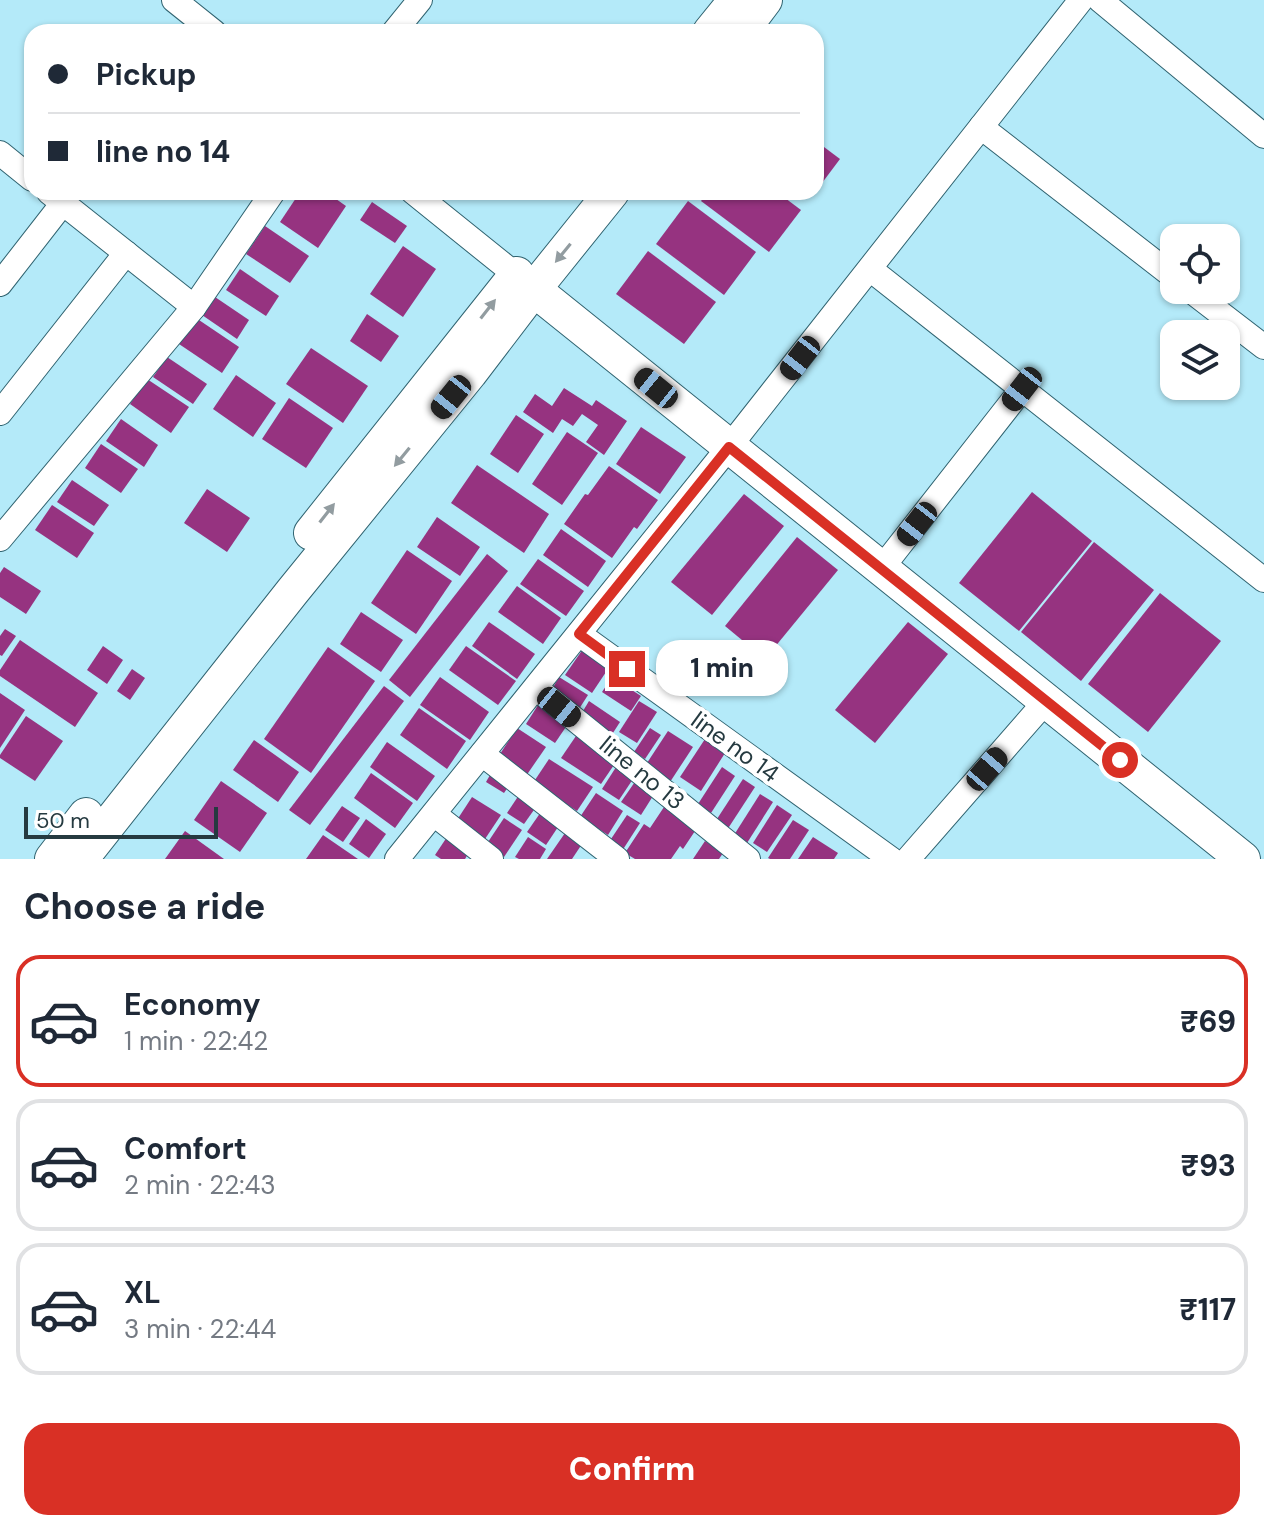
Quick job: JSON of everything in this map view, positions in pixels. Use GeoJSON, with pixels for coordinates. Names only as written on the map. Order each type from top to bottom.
{"type":"FeatureCollection","features":[{"type":"Feature","properties":{"kind":"main road"},"geometry":{"type":"LineString","coordinates":[[716,24],[736,0]]}},
{"type":"Feature","properties":{"kind":"main road"},"geometry":{"type":"LineString","coordinates":[[747,24],[765,0]]}},
{"type":"Feature","properties":{"kind":"main road"},"geometry":{"type":"LineString","coordinates":[[81,859],[470,373],[577,200]]}},
{"type":"Feature","properties":{"kind":"main road"},"geometry":{"type":"LineString","coordinates":[[52,859],[525,282],[604,200]]}},
{"type":"Feature","properties":{"kind":"main road"},"geometry":{"type":"LineString","coordinates":[[525,282],[1243,859]]}},
{"type":"Feature","properties":{"kind":"street"},"geometry":{"type":"LineString","coordinates":[[174,0],[204,24]]}},
{"type":"Feature","properties":{"kind":"street"},"geometry":{"type":"LineString","coordinates":[[400,24],[420,0]]}},
{"type":"Feature","properties":{"kind":"street"},"geometry":{"type":"LineString","coordinates":[[397,859],[729,447],[1081,0]]}},
{"type":"Feature","properties":{"kind":"street"},"geometry":{"type":"LineString","coordinates":[[1100,0],[1264,136]]}},
{"type":"Feature","properties":{"kind":"street"},"geometry":{"type":"LineString","coordinates":[[981,127],[1160,266]]}},
{"type":"Feature","properties":{"kind":"street"},"geometry":{"type":"LineString","coordinates":[[4,165],[24,175]]}},
{"type":"Feature","properties":{"kind":"street"},"geometry":{"type":"LineString","coordinates":[[0,284],[55,200]]}},
{"type":"Feature","properties":{"kind":"street"},"geometry":{"type":"LineString","coordinates":[[59,200],[194,307]]}},
{"type":"Feature","properties":{"kind":"street"},"geometry":{"type":"LineString","coordinates":[[0,539],[194,307],[268,200]]}},
{"type":"Feature","properties":{"kind":"street"},"geometry":{"type":"LineString","coordinates":[[423,200],[525,282]]}},
{"type":"Feature","properties":{"kind":"street"},"geometry":{"type":"LineString","coordinates":[[0,413],[126,253]]}},
{"type":"Feature","properties":{"kind":"street"},"geometry":{"type":"LineString","coordinates":[[870,269],[1264,580]]}},
{"type":"Feature","properties":{"kind":"street"},"geometry":{"type":"LineString","coordinates":[[1208,304],[1264,347]]}},
{"type":"Feature","properties":{"kind":"street"},"geometry":{"type":"LineString","coordinates":[[881,569],[1022,389]]}},
{"type":"Feature","properties":{"kind":"street","name":"line no 14"},"geometry":{"type":"LineString","coordinates":[[579,634],[891,859]]}},
{"type":"Feature","properties":{"kind":"street","name":"line no 13"},"geometry":{"type":"LineString","coordinates":[[536,688],[748,859]]}},
{"type":"Feature","properties":{"kind":"street"},"geometry":{"type":"LineString","coordinates":[[908,859],[1046,701]]}},
{"type":"Feature","properties":{"kind":"street"},"geometry":{"type":"LineString","coordinates":[[482,754],[617,859]]}},
{"type":"Feature","properties":{"kind":"street"},"geometry":{"type":"LineString","coordinates":[[434,814],[491,859]]}},
{"type":"Feature","properties":{"kind":"building"},"geometry":{"type":"Polygon","coordinates":[[[824,147],[840,159],[824,180],[824,147]]]}},
{"type":"Feature","properties":{"kind":"building"},"geometry":{"type":"Polygon","coordinates":[[[295,200],[337,200],[346,206],[318,248],[280,222],[295,200]]]}},
{"type":"Feature","properties":{"kind":"building"},"geometry":{"type":"Polygon","coordinates":[[[788,200],[801,210],[769,252],[701,201],[788,200]]]}},
{"type":"Feature","properties":{"kind":"building"},"geometry":{"type":"Polygon","coordinates":[[[688,201],[756,252],[724,295],[656,244],[688,201]]]}},
{"type":"Feature","properties":{"kind":"building"},"geometry":{"type":"Polygon","coordinates":[[[372,202],[407,226],[395,243],[360,220],[372,202]]]}},
{"type":"Feature","properties":{"kind":"building"},"geometry":{"type":"Polygon","coordinates":[[[265,226],[309,256],[290,283],[246,254],[265,226]]]}},
{"type":"Feature","properties":{"kind":"building"},"geometry":{"type":"Polygon","coordinates":[[[403,246],[436,269],[403,317],[370,294],[403,246]]]}},
{"type":"Feature","properties":{"kind":"building"},"geometry":{"type":"Polygon","coordinates":[[[648,251],[716,302],[684,344],[616,294],[648,251]]]}},
{"type":"Feature","properties":{"kind":"building"},"geometry":{"type":"Polygon","coordinates":[[[240,269],[279,296],[266,316],[226,290],[240,269]]]}},
{"type":"Feature","properties":{"kind":"building"},"geometry":{"type":"Polygon","coordinates":[[[215,297],[249,320],[237,339],[202,315],[215,297]]]}},
{"type":"Feature","properties":{"kind":"building"},"geometry":{"type":"Polygon","coordinates":[[[367,314],[399,336],[381,362],[350,341],[367,314]]]}},
{"type":"Feature","properties":{"kind":"building"},"geometry":{"type":"Polygon","coordinates":[[[196,318],[239,347],[222,373],[179,344],[196,318]]]}},
{"type":"Feature","properties":{"kind":"building"},"geometry":{"type":"Polygon","coordinates":[[[311,348],[368,386],[343,423],[286,384],[311,348]]]}},
{"type":"Feature","properties":{"kind":"building"},"geometry":{"type":"Polygon","coordinates":[[[167,357],[207,384],[193,404],[153,377],[167,357]]]}},
{"type":"Feature","properties":{"kind":"building"},"geometry":{"type":"Polygon","coordinates":[[[236,375],[276,403],[253,437],[213,409],[236,375]]]}},
{"type":"Feature","properties":{"kind":"building"},"geometry":{"type":"Polygon","coordinates":[[[147,379],[189,407],[171,433],[130,404],[147,379]]]}},
{"type":"Feature","properties":{"kind":"building"},"geometry":{"type":"Polygon","coordinates":[[[564,388],[592,406],[596,400],[627,421],[604,455],[586,442],[598,425],[582,414],[573,426],[562,419],[553,433],[523,412],[535,394],[552,406],[564,388]]]}},
{"type":"Feature","properties":{"kind":"building"},"geometry":{"type":"Polygon","coordinates":[[[289,398],[333,428],[306,468],[262,439],[289,398]]]}},
{"type":"Feature","properties":{"kind":"building"},"geometry":{"type":"Polygon","coordinates":[[[516,415],[544,434],[518,473],[490,454],[516,415]]]}},
{"type":"Feature","properties":{"kind":"building"},"geometry":{"type":"Polygon","coordinates":[[[121,419],[158,445],[144,467],[106,441],[121,419]]]}},
{"type":"Feature","properties":{"kind":"building"},"geometry":{"type":"Polygon","coordinates":[[[641,427],[686,457],[660,494],[616,464],[641,427]]]}},
{"type":"Feature","properties":{"kind":"building"},"geometry":{"type":"Polygon","coordinates":[[[567,432],[598,453],[562,505],[532,484],[567,432]]]}},
{"type":"Feature","properties":{"kind":"building"},"geometry":{"type":"Polygon","coordinates":[[[101,444],[138,469],[121,493],[85,468],[101,444]]]}},
{"type":"Feature","properties":{"kind":"building"},"geometry":{"type":"Polygon","coordinates":[[[477,465],[549,514],[524,553],[451,503],[477,465]]]}},
{"type":"Feature","properties":{"kind":"building"},"geometry":{"type":"Polygon","coordinates":[[[609,466],[658,500],[612,558],[564,524],[609,466]]]}},
{"type":"Feature","properties":{"kind":"building"},"geometry":{"type":"Polygon","coordinates":[[[72,480],[109,505],[94,526],[57,502],[72,480]]]}},
{"type":"Feature","properties":{"kind":"building"},"geometry":{"type":"Polygon","coordinates":[[[207,489],[250,518],[227,552],[184,523],[207,489]]]}},
{"type":"Feature","properties":{"kind":"building"},"geometry":{"type":"Polygon","coordinates":[[[1032,492],[1092,541],[1019,631],[959,583],[1032,492]]]}},
{"type":"Feature","properties":{"kind":"building"},"geometry":{"type":"Polygon","coordinates":[[[744,494],[784,526],[712,615],[671,582],[744,494]]]}},
{"type":"Feature","properties":{"kind":"building"},"geometry":{"type":"Polygon","coordinates":[[[52,505],[94,533],[77,558],[35,530],[52,505]]]}},
{"type":"Feature","properties":{"kind":"building"},"geometry":{"type":"Polygon","coordinates":[[[437,517],[480,547],[460,576],[417,547],[437,517]]]}},
{"type":"Feature","properties":{"kind":"building"},"geometry":{"type":"Polygon","coordinates":[[[561,529],[606,561],[588,587],[543,555],[561,529]]]}},
{"type":"Feature","properties":{"kind":"building"},"geometry":{"type":"Polygon","coordinates":[[[797,537],[838,570],[765,659],[725,626],[797,537]]]}},
{"type":"Feature","properties":{"kind":"building"},"geometry":{"type":"Polygon","coordinates":[[[1094,542],[1154,590],[1081,681],[1021,632],[1094,542]]]}},
{"type":"Feature","properties":{"kind":"building"},"geometry":{"type":"Polygon","coordinates":[[[407,550],[452,581],[416,634],[371,603],[407,550]]]}},
{"type":"Feature","properties":{"kind":"building"},"geometry":{"type":"Polygon","coordinates":[[[487,554],[508,571],[410,697],[389,680],[487,554]]]}},
{"type":"Feature","properties":{"kind":"building"},"geometry":{"type":"Polygon","coordinates":[[[538,559],[584,591],[566,616],[520,584],[538,559]]]}},
{"type":"Feature","properties":{"kind":"building"},"geometry":{"type":"Polygon","coordinates":[[[4,567],[41,591],[26,614],[0,597],[0,573],[4,567]]]}},
{"type":"Feature","properties":{"kind":"building"},"geometry":{"type":"Polygon","coordinates":[[[517,586],[561,618],[543,644],[498,612],[517,586]]]}},
{"type":"Feature","properties":{"kind":"building"},"geometry":{"type":"Polygon","coordinates":[[[1160,593],[1221,641],[1148,732],[1088,684],[1160,593]]]}},
{"type":"Feature","properties":{"kind":"building"},"geometry":{"type":"Polygon","coordinates":[[[361,612],[403,640],[381,672],[340,644],[361,612]]]}},
{"type":"Feature","properties":{"kind":"building"},"geometry":{"type":"Polygon","coordinates":[[[489,622],[535,654],[517,679],[472,646],[489,622]]]}},
{"type":"Feature","properties":{"kind":"building"},"geometry":{"type":"Polygon","coordinates":[[[908,622],[948,654],[875,743],[835,710],[908,622]]]}},
{"type":"Feature","properties":{"kind":"building"},"geometry":{"type":"Polygon","coordinates":[[[5,629],[16,636],[2,656],[0,636],[5,629]]]}},
{"type":"Feature","properties":{"kind":"building"},"geometry":{"type":"Polygon","coordinates":[[[20,640],[98,693],[75,727],[0,676],[0,670],[20,640]]]}},
{"type":"Feature","properties":{"kind":"building"},"geometry":{"type":"Polygon","coordinates":[[[103,646],[123,660],[107,684],[87,670],[103,646]]]}},
{"type":"Feature","properties":{"kind":"building"},"geometry":{"type":"Polygon","coordinates":[[[466,646],[516,681],[498,705],[449,670],[466,646]]]}},
{"type":"Feature","properties":{"kind":"building"},"geometry":{"type":"Polygon","coordinates":[[[328,647],[375,681],[311,773],[264,739],[328,647]]]}},
{"type":"Feature","properties":{"kind":"building"},"geometry":{"type":"Polygon","coordinates":[[[583,649],[610,666],[592,693],[565,675],[583,649]]]}},
{"type":"Feature","properties":{"kind":"building"},"geometry":{"type":"Polygon","coordinates":[[[132,669],[145,678],[130,700],[117,691],[132,669]]]}},
{"type":"Feature","properties":{"kind":"building"},"geometry":{"type":"Polygon","coordinates":[[[440,677],[489,712],[470,740],[420,705],[440,677]]]}},
{"type":"Feature","properties":{"kind":"building"},"geometry":{"type":"Polygon","coordinates":[[[559,677],[588,695],[579,709],[551,691],[559,677]]]}},
{"type":"Feature","properties":{"kind":"building"},"geometry":{"type":"Polygon","coordinates":[[[612,677],[641,696],[631,711],[602,692],[612,677]]]}},
{"type":"Feature","properties":{"kind":"building"},"geometry":{"type":"Polygon","coordinates":[[[384,686],[404,701],[310,825],[289,810],[384,686]]]}},
{"type":"Feature","properties":{"kind":"building"},"geometry":{"type":"Polygon","coordinates":[[[0,693],[25,710],[0,748],[0,693]]]}},
{"type":"Feature","properties":{"kind":"building"},"geometry":{"type":"Polygon","coordinates":[[[589,701],[620,722],[611,736],[580,716],[589,701]]]}},
{"type":"Feature","properties":{"kind":"building"},"geometry":{"type":"Polygon","coordinates":[[[639,701],[657,712],[637,743],[619,732],[639,701]]]}},
{"type":"Feature","properties":{"kind":"building"},"geometry":{"type":"Polygon","coordinates":[[[540,702],[570,721],[555,743],[526,724],[540,702]]]}},
{"type":"Feature","properties":{"kind":"building"},"geometry":{"type":"Polygon","coordinates":[[[419,708],[466,741],[447,769],[400,735],[419,708]]]}},
{"type":"Feature","properties":{"kind":"building"},"geometry":{"type":"Polygon","coordinates":[[[26,716],[63,741],[35,781],[0,758],[26,716]]]}},
{"type":"Feature","properties":{"kind":"building"},"geometry":{"type":"Polygon","coordinates":[[[517,728],[546,747],[526,776],[498,757],[517,728]]]}},
{"type":"Feature","properties":{"kind":"building"},"geometry":{"type":"Polygon","coordinates":[[[650,728],[661,735],[645,759],[634,752],[650,728]]]}},
{"type":"Feature","properties":{"kind":"building"},"geometry":{"type":"Polygon","coordinates":[[[668,731],[693,747],[670,782],[645,766],[668,731]]]}},
{"type":"Feature","properties":{"kind":"building"},"geometry":{"type":"Polygon","coordinates":[[[578,733],[618,759],[601,784],[561,758],[578,733]]]}},
{"type":"Feature","properties":{"kind":"building"},"geometry":{"type":"Polygon","coordinates":[[[705,739],[725,753],[701,791],[680,777],[705,739]]]}},
{"type":"Feature","properties":{"kind":"building"},"geometry":{"type":"Polygon","coordinates":[[[254,740],[299,772],[278,802],[233,770],[254,740]]]}},
{"type":"Feature","properties":{"kind":"building"},"geometry":{"type":"Polygon","coordinates":[[[387,742],[435,776],[417,801],[370,767],[387,742]]]}},
{"type":"Feature","properties":{"kind":"building"},"geometry":{"type":"Polygon","coordinates":[[[549,759],[593,787],[577,811],[533,783],[549,759]]]}},
{"type":"Feature","properties":{"kind":"building"},"geometry":{"type":"Polygon","coordinates":[[[618,764],[635,776],[619,800],[602,789],[618,764]]]}},
{"type":"Feature","properties":{"kind":"building"},"geometry":{"type":"Polygon","coordinates":[[[722,767],[735,776],[711,813],[698,804],[722,767]]]}},
{"type":"Feature","properties":{"kind":"building"},"geometry":{"type":"Polygon","coordinates":[[[494,768],[513,780],[504,793],[486,782],[494,768]]]}},
{"type":"Feature","properties":{"kind":"building"},"geometry":{"type":"Polygon","coordinates":[[[371,773],[413,803],[395,828],[354,798],[371,773]]]}},
{"type":"Feature","properties":{"kind":"building"},"geometry":{"type":"Polygon","coordinates":[[[639,776],[658,788],[641,815],[621,802],[639,776]]]}},
{"type":"Feature","properties":{"kind":"building"},"geometry":{"type":"Polygon","coordinates":[[[743,779],[755,787],[727,830],[715,822],[743,779]]]}},
{"type":"Feature","properties":{"kind":"building"},"geometry":{"type":"Polygon","coordinates":[[[221,781],[267,813],[240,852],[194,820],[221,781]]]}},
{"type":"Feature","properties":{"kind":"building"},"geometry":{"type":"Polygon","coordinates":[[[596,793],[623,811],[608,835],[580,817],[596,793]]]}},
{"type":"Feature","properties":{"kind":"building"},"geometry":{"type":"Polygon","coordinates":[[[760,794],[773,802],[747,843],[734,835],[760,794]]]}},
{"type":"Feature","properties":{"kind":"building"},"geometry":{"type":"Polygon","coordinates":[[[519,795],[536,807],[524,824],[507,813],[519,795]]]}},
{"type":"Feature","properties":{"kind":"building"},"geometry":{"type":"Polygon","coordinates":[[[472,797],[501,815],[485,839],[457,820],[472,797]]]}},
{"type":"Feature","properties":{"kind":"building"},"geometry":{"type":"Polygon","coordinates":[[[777,805],[792,815],[767,852],[753,843],[777,805]]]}},
{"type":"Feature","properties":{"kind":"building"},"geometry":{"type":"Polygon","coordinates":[[[342,806],[360,818],[343,842],[325,830],[342,806]]]}},
{"type":"Feature","properties":{"kind":"building"},"geometry":{"type":"Polygon","coordinates":[[[664,807],[697,828],[683,849],[680,846],[671,859],[635,859],[625,853],[644,824],[650,828],[664,807]]]}},
{"type":"Feature","properties":{"kind":"building"},"geometry":{"type":"Polygon","coordinates":[[[543,809],[562,821],[546,845],[527,832],[543,809]]]}},
{"type":"Feature","properties":{"kind":"building"},"geometry":{"type":"Polygon","coordinates":[[[627,815],[640,823],[622,851],[609,842],[627,815]]]}},
{"type":"Feature","properties":{"kind":"building"},"geometry":{"type":"Polygon","coordinates":[[[504,818],[522,830],[504,857],[486,845],[504,818]]]}},
{"type":"Feature","properties":{"kind":"building"},"geometry":{"type":"Polygon","coordinates":[[[366,819],[386,834],[369,858],[349,844],[366,819]]]}},
{"type":"Feature","properties":{"kind":"building"},"geometry":{"type":"Polygon","coordinates":[[[793,820],[809,830],[790,859],[768,858],[793,820]]]}},
{"type":"Feature","properties":{"kind":"building"},"geometry":{"type":"Polygon","coordinates":[[[185,831],[224,859],[165,859],[185,831]]]}},
{"type":"Feature","properties":{"kind":"building"},"geometry":{"type":"Polygon","coordinates":[[[565,833],[582,844],[572,859],[547,859],[565,833]]]}},
{"type":"Feature","properties":{"kind":"building"},"geometry":{"type":"Polygon","coordinates":[[[449,834],[471,849],[465,859],[441,859],[435,855],[449,834]]]}},
{"type":"Feature","properties":{"kind":"building"},"geometry":{"type":"Polygon","coordinates":[[[323,835],[358,859],[306,859],[323,835]]]}},
{"type":"Feature","properties":{"kind":"building"},"geometry":{"type":"Polygon","coordinates":[[[528,837],[546,849],[540,859],[515,857],[528,837]]]}},
{"type":"Feature","properties":{"kind":"building"},"geometry":{"type":"Polygon","coordinates":[[[813,837],[838,853],[834,859],[798,859],[813,837]]]}},
{"type":"Feature","properties":{"kind":"building"},"geometry":{"type":"Polygon","coordinates":[[[705,841],[723,853],[719,859],[693,859],[705,841]]]}},
{"type":"Feature","properties":{"kind":"route"},"geometry":{"type":"LineString","coordinates":[[627,669],[579,634],[729,447],[1120,760]]}}]}
